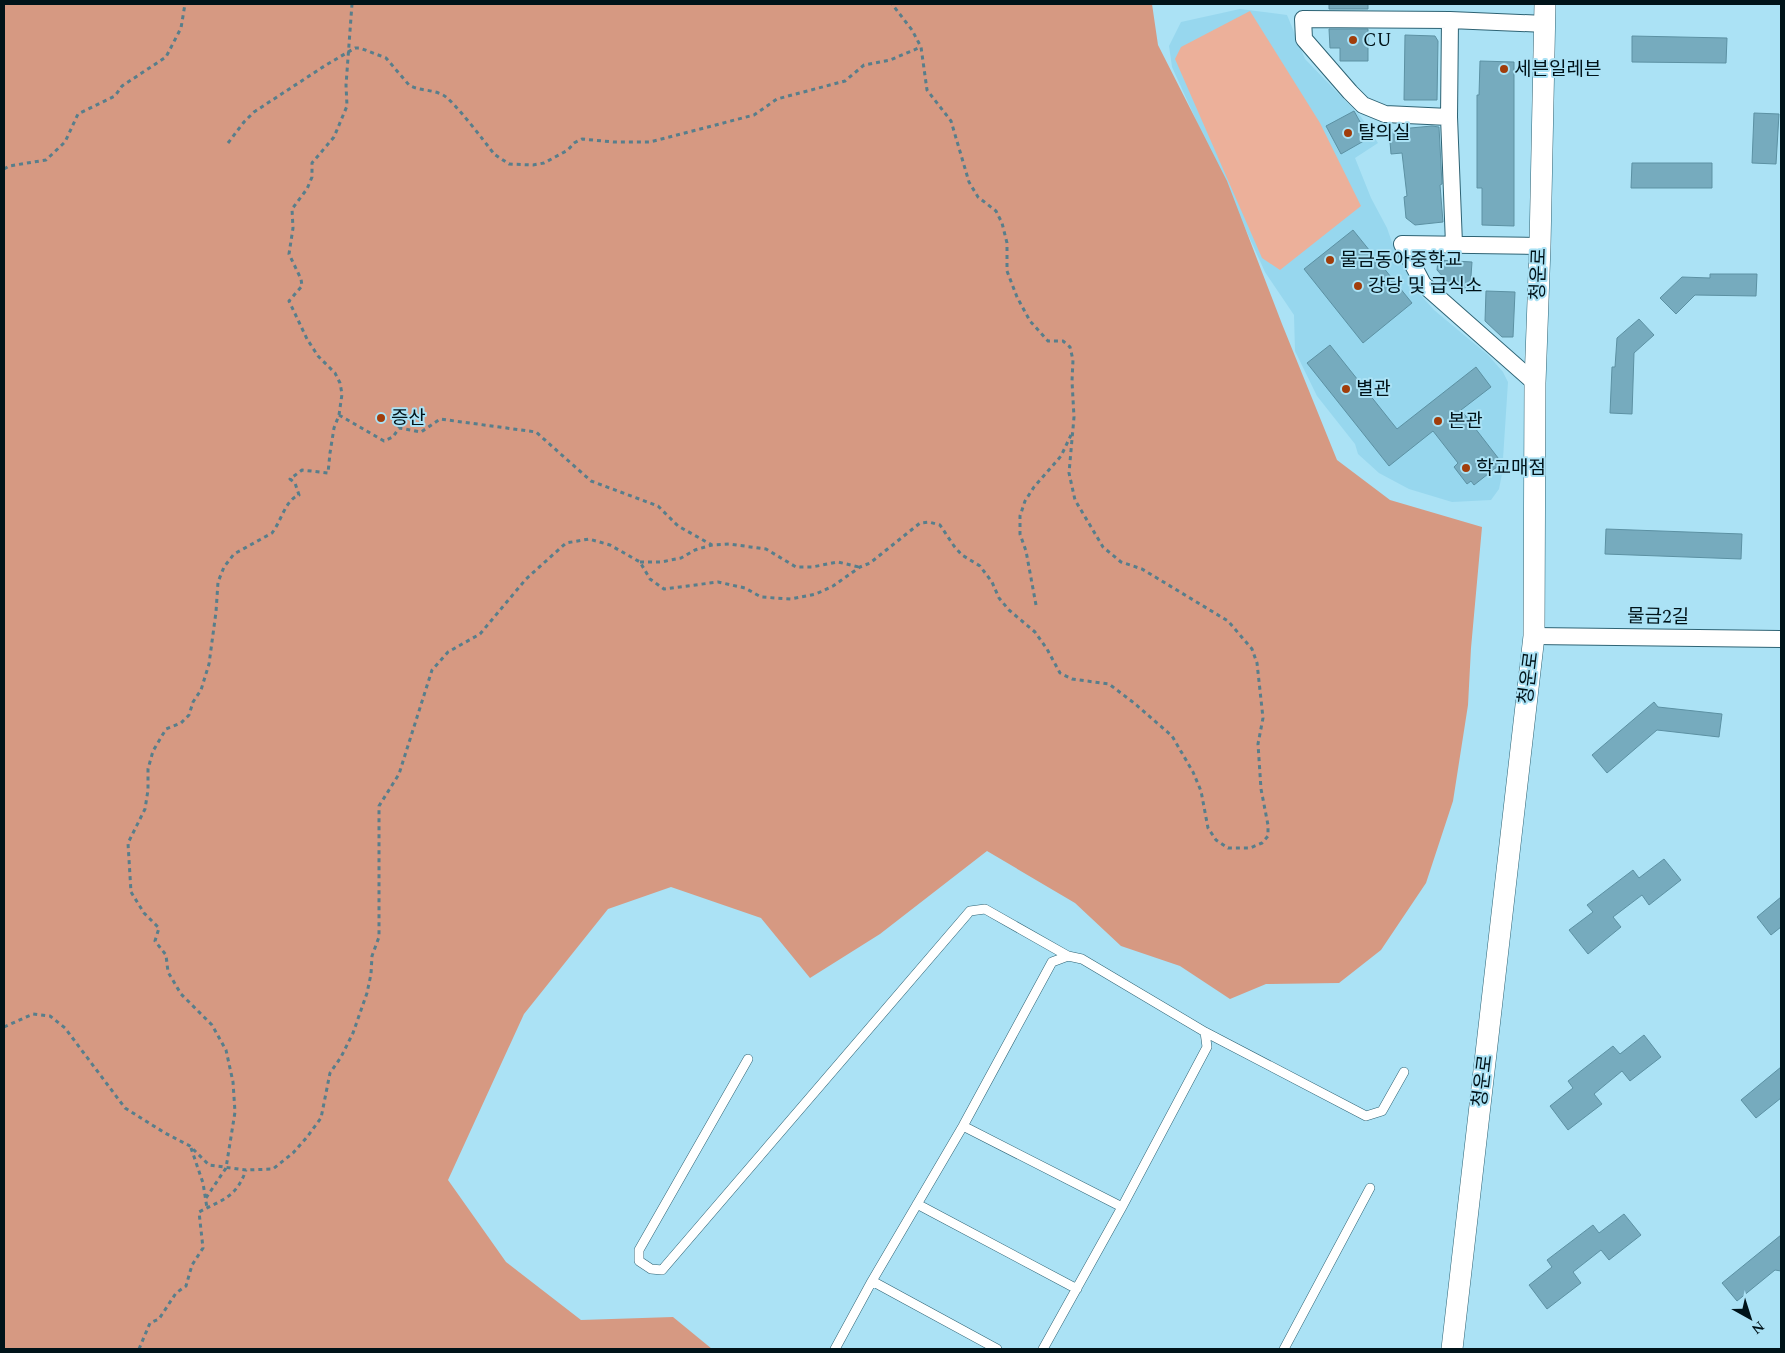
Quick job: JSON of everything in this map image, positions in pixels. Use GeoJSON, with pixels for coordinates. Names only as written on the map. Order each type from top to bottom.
{"type":"FeatureCollection","features":[{"type":"Feature","properties":{"kind":"street"},"geometry":{"type":"LineString","coordinates":[[1450,117],[1385,114],[1364,105],[1350,92],[1304,39],[1303,19],[1450,20],[1545,14]]}},
{"type":"Feature","properties":{"kind":"street","name":"청운로"},"geometry":{"type":"LineString","coordinates":[[1452,1349],[1534,636],[1535,383],[1545,14]]}},
{"type":"Feature","properties":{"kind":"street"},"geometry":{"type":"LineString","coordinates":[[1450,20],[1450,117],[1454,244]]}},
{"type":"Feature","properties":{"kind":"street"},"geometry":{"type":"LineString","coordinates":[[1535,383],[1423,284],[1402,244],[1540,246]]}},
{"type":"Feature","properties":{"kind":"street","name":"물금2길"},"geometry":{"type":"LineString","coordinates":[[1534,636],[1781,639]]}},
{"type":"Feature","properties":{"kind":"lane"},"geometry":{"type":"LineString","coordinates":[[748,1059],[639,1250],[638,1261],[651,1269],[662,1270],[970,910],[985,909],[1068,956],[1082,958],[1204,1032],[1366,1116],[1382,1111],[1404,1072]]}},
{"type":"Feature","properties":{"kind":"lane"},"geometry":{"type":"LineString","coordinates":[[835,1349],[872,1281],[963,1126],[1052,962],[1068,956]]}},
{"type":"Feature","properties":{"kind":"lane"},"geometry":{"type":"LineString","coordinates":[[1043,1349],[1122,1207],[1207,1047],[1204,1032]]}},
{"type":"Feature","properties":{"kind":"lane"},"geometry":{"type":"LineString","coordinates":[[963,1126],[1122,1207]]}},
{"type":"Feature","properties":{"kind":"lane"},"geometry":{"type":"LineString","coordinates":[[1284,1349],[1370,1188]]}},
{"type":"Feature","properties":{"kind":"lane"},"geometry":{"type":"LineString","coordinates":[[917,1204],[1077,1288]]}},
{"type":"Feature","properties":{"kind":"lane"},"geometry":{"type":"LineString","coordinates":[[872,1281],[997,1349]]}},
{"type":"Feature","properties":{"kind":"lane"},"geometry":{"type":"LineString","coordinates":[[978,1339],[981,1349]]}},
{"type":"Feature","properties":{"kind":"path"},"geometry":{"type":"LineString","coordinates":[[4,169],[9,166],[46,160],[65,142],[78,114],[115,96],[122,86],[166,57],[181,28],[185,4]]}},
{"type":"Feature","properties":{"kind":"path"},"geometry":{"type":"LineString","coordinates":[[206,1198],[226,1168],[235,1112],[233,1082],[226,1050],[212,1024],[181,994],[168,972],[166,955],[155,941],[159,928],[144,913],[131,892],[128,843],[145,809],[148,790],[148,769],[153,751],[166,729],[180,723],[189,715],[193,702],[201,690],[209,664],[218,582],[224,567],[234,554],[272,534],[294,497],[299,495],[295,484],[290,479],[302,470],[328,473],[334,428],[339,415],[342,394],[340,383],[335,373],[318,356],[307,339],[289,301],[302,286],[301,279],[288,254],[293,228],[292,209],[307,189],[312,177],[312,163],[334,138],[347,106],[352,4]]}},
{"type":"Feature","properties":{"kind":"path"},"geometry":{"type":"LineString","coordinates":[[4,1027],[33,1014],[50,1016],[65,1028],[125,1108],[190,1146],[209,1165],[246,1170],[273,1169],[293,1153],[321,1118],[330,1073],[341,1057],[353,1033],[367,992],[372,974],[372,956],[379,937],[379,806],[399,774],[432,670],[448,652],[480,634],[526,580],[566,543],[590,539],[610,544],[640,562],[650,579],[664,588],[718,582],[745,588],[761,596],[791,599],[816,594],[834,586],[860,567],[870,563],[920,523],[929,522],[940,525],[962,555],[980,566],[992,582],[999,598],[1009,610],[1035,632],[1060,673],[1072,679],[1109,684],[1172,736],[1194,772],[1201,791],[1208,828],[1216,840],[1228,848],[1250,848],[1262,843],[1268,836],[1268,825],[1260,789],[1258,744],[1263,718],[1257,664],[1252,648],[1228,621],[1142,569],[1121,562],[1103,546],[1075,500],[1069,474],[1074,417],[1070,348],[1063,341],[1048,341],[1030,321],[1017,297],[1008,271],[1008,244],[1002,223],[996,211],[978,197],[969,182],[951,121],[927,90],[921,47],[912,30],[892,4]]}},
{"type":"Feature","properties":{"kind":"path"},"geometry":{"type":"LineString","coordinates":[[228,143],[254,112],[349,51],[360,48],[386,58],[409,85],[414,88],[430,90],[444,95],[494,154],[502,160],[509,164],[533,165],[544,163],[568,150],[582,138],[614,142],[650,142],[754,115],[777,99],[845,81],[864,65],[890,60],[921,47]]}},
{"type":"Feature","properties":{"kind":"path"},"geometry":{"type":"LineString","coordinates":[[339,415],[384,441],[393,437],[399,428],[421,432],[440,420],[536,432],[590,482],[658,506],[678,526],[712,545]]}},
{"type":"Feature","properties":{"kind":"path"},"geometry":{"type":"LineString","coordinates":[[1036,605],[1026,551],[1020,534],[1020,516],[1025,501],[1034,487],[1061,456],[1072,432]]}},
{"type":"Feature","properties":{"kind":"path"},"geometry":{"type":"LineString","coordinates":[[640,562],[662,562],[681,558],[695,550],[712,545],[728,544],[766,549],[796,567],[812,568],[838,562],[860,567]]}},
{"type":"Feature","properties":{"kind":"path"},"geometry":{"type":"LineString","coordinates":[[190,1146],[203,1182],[207,1208]]}},
{"type":"Feature","properties":{"kind":"path"},"geometry":{"type":"LineString","coordinates":[[138,1349],[150,1323],[159,1318],[176,1293],[186,1286],[192,1265],[203,1248],[199,1212],[232,1195],[241,1184],[246,1170]]}},
{"type":"Feature","properties":{"kind":"shaded area"},"geometry":{"type":"Polygon","coordinates":[[[4,4],[1152,4],[1158,45],[1227,181],[1337,460],[1390,500],[1482,527],[1468,705],[1453,801],[1426,883],[1381,950],[1339,983],[1266,984],[1230,999],[1180,966],[1121,946],[1075,903],[987,851],[880,934],[810,978],[761,918],[671,887],[608,909],[524,1014],[448,1180],[506,1262],[581,1320],[673,1317],[712,1349],[4,1349],[4,4]]]}},
{"type":"Feature","properties":{"kind":"shaded area","name":"물금동아중학교"},"geometry":{"type":"Polygon","coordinates":[[[1240,9],[1287,15],[1305,59],[1361,117],[1378,143],[1355,158],[1371,198],[1387,228],[1394,248],[1417,291],[1434,310],[1488,355],[1503,372],[1508,382],[1502,474],[1499,489],[1491,500],[1452,502],[1409,489],[1379,473],[1358,454],[1355,444],[1317,396],[1295,351],[1294,315],[1265,272],[1172,67],[1169,46],[1181,22],[1240,9]]]}},
{"type":"Feature","properties":{"kind":"shaded area"},"geometry":{"type":"Polygon","coordinates":[[[1250,11],[1320,123],[1361,206],[1280,270],[1262,258],[1175,59],[1181,47],[1250,11]]]}},
{"type":"Feature","properties":{"kind":"building"},"geometry":{"type":"Polygon","coordinates":[[[1329,4],[1368,4],[1368,9],[1329,9],[1329,4]]]}},
{"type":"Feature","properties":{"kind":"building"},"geometry":{"type":"Polygon","coordinates":[[[1329,29],[1368,29],[1368,61],[1340,61],[1340,48],[1330,48],[1329,29]]]}},
{"type":"Feature","properties":{"kind":"building"},"geometry":{"type":"Polygon","coordinates":[[[1405,35],[1435,36],[1438,41],[1437,100],[1404,100],[1405,35]]]}},
{"type":"Feature","properties":{"kind":"building"},"geometry":{"type":"Polygon","coordinates":[[[1632,36],[1727,38],[1726,63],[1632,62],[1632,36]]]}},
{"type":"Feature","properties":{"kind":"building"},"geometry":{"type":"Polygon","coordinates":[[[1480,61],[1514,62],[1514,226],[1482,225],[1482,188],[1477,188],[1477,95],[1479,95],[1480,61]]]}},
{"type":"Feature","properties":{"kind":"building","name":"탈의실"},"geometry":{"type":"Polygon","coordinates":[[[1354,111],[1369,138],[1341,154],[1326,126],[1354,111]]]}},
{"type":"Feature","properties":{"kind":"building"},"geometry":{"type":"Polygon","coordinates":[[[1754,113],[1779,114],[1776,164],[1752,163],[1754,113]]]}},
{"type":"Feature","properties":{"kind":"building"},"geometry":{"type":"Polygon","coordinates":[[[1439,127],[1443,222],[1415,225],[1406,218],[1404,197],[1407,196],[1402,153],[1391,154],[1389,130],[1439,127]]]}},
{"type":"Feature","properties":{"kind":"building"},"geometry":{"type":"Polygon","coordinates":[[[1632,163],[1712,163],[1712,188],[1631,188],[1632,163]]]}},
{"type":"Feature","properties":{"kind":"building","name":"강당 및 급식소"},"geometry":{"type":"Polygon","coordinates":[[[1353,230],[1412,303],[1363,343],[1304,269],[1353,230]]]}},
{"type":"Feature","properties":{"kind":"building"},"geometry":{"type":"Polygon","coordinates":[[[1438,260],[1472,262],[1470,290],[1454,289],[1437,270],[1438,260]]]}},
{"type":"Feature","properties":{"kind":"building"},"geometry":{"type":"Polygon","coordinates":[[[1710,274],[1757,274],[1756,296],[1695,295],[1676,314],[1660,298],[1682,277],[1710,278],[1710,274]]]}},
{"type":"Feature","properties":{"kind":"building"},"geometry":{"type":"Polygon","coordinates":[[[1486,291],[1515,292],[1513,337],[1502,337],[1485,321],[1486,291]]]}},
{"type":"Feature","properties":{"kind":"building"},"geometry":{"type":"Polygon","coordinates":[[[1639,319],[1654,335],[1634,353],[1632,414],[1610,413],[1612,367],[1615,367],[1617,338],[1639,319]]]}},
{"type":"Feature","properties":{"kind":"building","name":"본관"},"geometry":{"type":"Polygon","coordinates":[[[1330,345],[1397,429],[1476,367],[1491,387],[1461,410],[1502,463],[1474,485],[1471,481],[1467,484],[1454,467],[1458,463],[1433,431],[1389,466],[1307,363],[1330,345]]]}},
{"type":"Feature","properties":{"kind":"building"},"geometry":{"type":"Polygon","coordinates":[[[1606,529],[1742,534],[1741,559],[1605,554],[1606,529]]]}},
{"type":"Feature","properties":{"kind":"building"},"geometry":{"type":"Polygon","coordinates":[[[1654,702],[1658,707],[1722,714],[1719,737],[1657,730],[1607,773],[1592,755],[1654,702]]]}},
{"type":"Feature","properties":{"kind":"building"},"geometry":{"type":"Polygon","coordinates":[[[1664,859],[1681,880],[1649,905],[1642,895],[1613,917],[1621,927],[1588,954],[1569,930],[1593,912],[1587,905],[1633,870],[1639,878],[1664,859]]]}},
{"type":"Feature","properties":{"kind":"building"},"geometry":{"type":"Polygon","coordinates":[[[1781,897],[1781,927],[1771,935],[1757,917],[1781,897]]]}},
{"type":"Feature","properties":{"kind":"building"},"geometry":{"type":"Polygon","coordinates":[[[1644,1035],[1661,1057],[1630,1081],[1622,1071],[1594,1094],[1602,1104],[1568,1130],[1550,1106],[1573,1088],[1568,1081],[1613,1046],[1620,1054],[1644,1035]]]}},
{"type":"Feature","properties":{"kind":"building"},"geometry":{"type":"Polygon","coordinates":[[[1781,1067],[1781,1098],[1756,1118],[1741,1100],[1781,1067]]]}},
{"type":"Feature","properties":{"kind":"building"},"geometry":{"type":"Polygon","coordinates":[[[1624,1214],[1641,1235],[1609,1260],[1601,1250],[1573,1272],[1581,1283],[1547,1309],[1529,1285],[1552,1267],[1547,1260],[1593,1225],[1599,1233],[1624,1214]]]}},
{"type":"Feature","properties":{"kind":"building"},"geometry":{"type":"Polygon","coordinates":[[[1781,1235],[1781,1271],[1775,1270],[1737,1301],[1722,1283],[1781,1235]]]}},
{"type":"Feature","properties":{"kind":"place","name":"CU"},"geometry":{"type":"Point","coordinates":[1353,40]}},
{"type":"Feature","properties":{"kind":"place","name":"세븐일레븐"},"geometry":{"type":"Point","coordinates":[1504,69]}},
{"type":"Feature","properties":{"kind":"place","name":"탈의실"},"geometry":{"type":"Point","coordinates":[1348,133]}},
{"type":"Feature","properties":{"kind":"place","name":"물금동아중학교"},"geometry":{"type":"Point","coordinates":[1330,260]}},
{"type":"Feature","properties":{"kind":"place","name":"강당 및 급식소"},"geometry":{"type":"Point","coordinates":[1358,286]}},
{"type":"Feature","properties":{"kind":"place","name":"별관"},"geometry":{"type":"Point","coordinates":[1346,389]}},
{"type":"Feature","properties":{"kind":"place","name":"증산"},"geometry":{"type":"Point","coordinates":[381,418]}},
{"type":"Feature","properties":{"kind":"place","name":"본관"},"geometry":{"type":"Point","coordinates":[1438,421]}},
{"type":"Feature","properties":{"kind":"place","name":"학교매점"},"geometry":{"type":"Point","coordinates":[1466,468]}}]}
